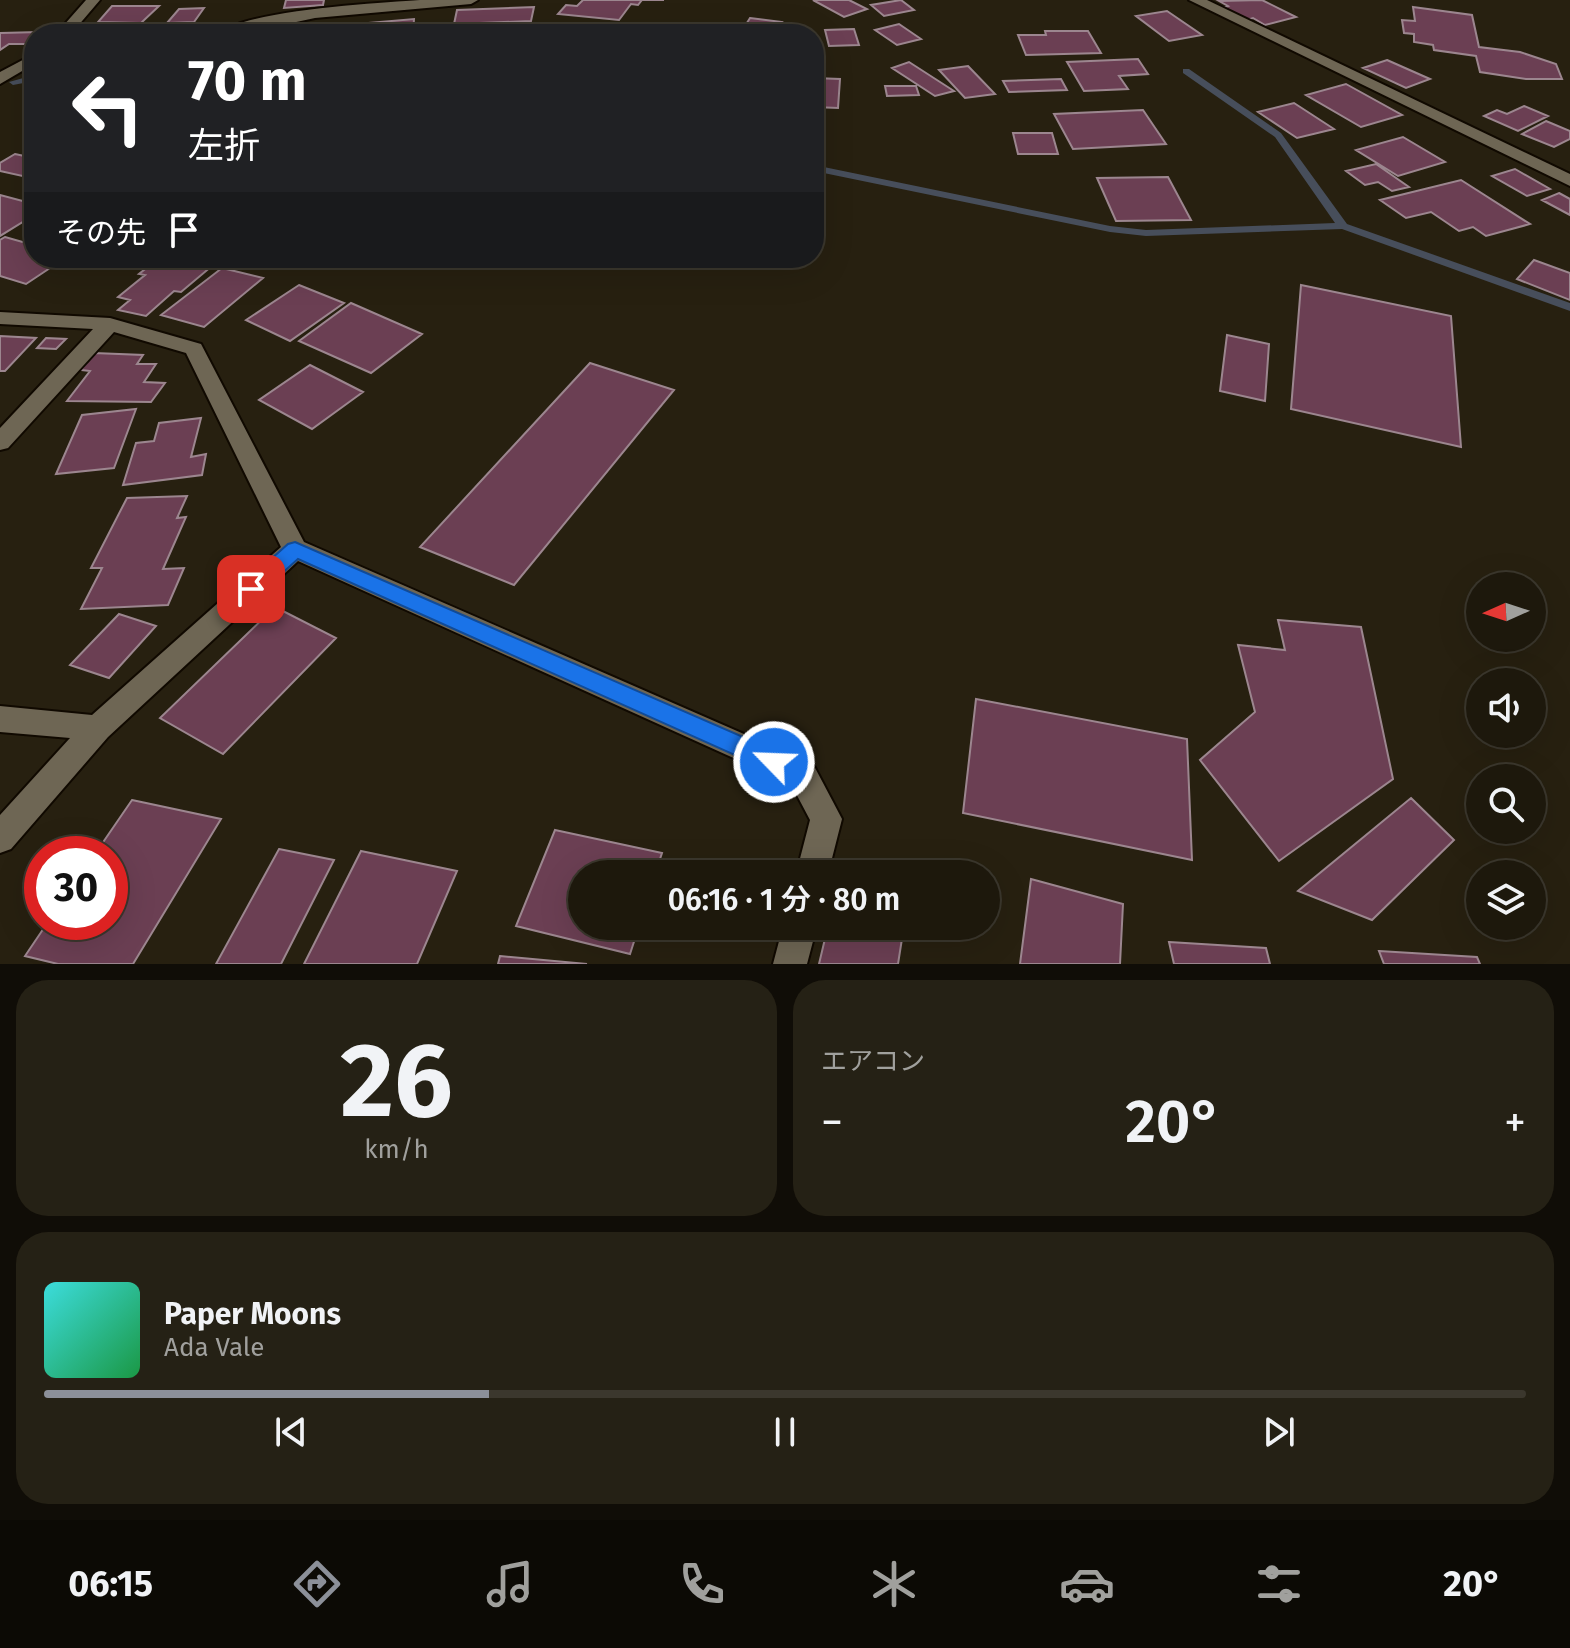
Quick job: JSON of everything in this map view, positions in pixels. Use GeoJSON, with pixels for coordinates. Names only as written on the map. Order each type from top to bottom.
{"type":"FeatureCollection","features":[{"type":"Feature","properties":{"kind":"street"},"geometry":{"type":"LineString","coordinates":[[72,24],[93,0]]}},
{"type":"Feature","properties":{"kind":"street"},"geometry":{"type":"LineString","coordinates":[[253,24],[384,4],[471,0]]}},
{"type":"Feature","properties":{"kind":"street"},"geometry":{"type":"LineString","coordinates":[[1196,0],[1570,181]]}},
{"type":"Feature","properties":{"kind":"street"},"geometry":{"type":"LineString","coordinates":[[0,79],[24,69]]}},
{"type":"Feature","properties":{"kind":"street"},"geometry":{"type":"LineString","coordinates":[[0,318],[110,324],[194,349],[295,549],[802,774],[826,819],[816,860]]}},
{"type":"Feature","properties":{"kind":"street"},"geometry":{"type":"LineString","coordinates":[[0,442],[110,324]]}},
{"type":"Feature","properties":{"kind":"street"},"geometry":{"type":"LineString","coordinates":[[0,838],[98,728],[295,549]]}},
{"type":"Feature","properties":{"kind":"street"},"geometry":{"type":"LineString","coordinates":[[0,719],[98,728]]}},
{"type":"Feature","properties":{"kind":"street"},"geometry":{"type":"LineString","coordinates":[[790,964],[796,940]]}},
{"type":"Feature","properties":{"kind":"building"},"geometry":{"type":"Polygon","coordinates":[[[286,0],[324,0],[323,5],[284,8],[286,0]]]}},
{"type":"Feature","properties":{"kind":"building"},"geometry":{"type":"Polygon","coordinates":[[[583,0],[642,0],[638,5],[631,4],[619,20],[558,14],[566,5],[577,6],[583,0]]]}},
{"type":"Feature","properties":{"kind":"building"},"geometry":{"type":"Polygon","coordinates":[[[813,0],[849,0],[867,9],[844,17],[813,0]]]}},
{"type":"Feature","properties":{"kind":"building"},"geometry":{"type":"Polygon","coordinates":[[[901,0],[914,10],[884,16],[871,5],[901,0]]]}},
{"type":"Feature","properties":{"kind":"building"},"geometry":{"type":"Polygon","coordinates":[[[1262,0],[1296,17],[1265,25],[1223,8],[1228,6],[1219,1],[1262,0]]]}},
{"type":"Feature","properties":{"kind":"building"},"geometry":{"type":"Polygon","coordinates":[[[112,6],[159,6],[141,23],[98,22],[112,6]]]}},
{"type":"Feature","properties":{"kind":"building"},"geometry":{"type":"Polygon","coordinates":[[[534,7],[531,21],[454,24],[457,10],[534,7]]]}},
{"type":"Feature","properties":{"kind":"building"},"geometry":{"type":"Polygon","coordinates":[[[1413,7],[1472,15],[1479,47],[1520,52],[1556,64],[1562,79],[1526,79],[1480,72],[1476,56],[1434,50],[1433,45],[1414,42],[1414,34],[1404,33],[1402,20],[1415,21],[1413,7]]]}},
{"type":"Feature","properties":{"kind":"building"},"geometry":{"type":"Polygon","coordinates":[[[204,8],[194,22],[167,23],[179,9],[204,8]]]}},
{"type":"Feature","properties":{"kind":"building"},"geometry":{"type":"Polygon","coordinates":[[[1167,11],[1202,35],[1169,41],[1136,16],[1167,11]]]}},
{"type":"Feature","properties":{"kind":"building"},"geometry":{"type":"Polygon","coordinates":[[[750,18],[782,22],[781,24],[746,24],[750,18]]]}},
{"type":"Feature","properties":{"kind":"building"},"geometry":{"type":"Polygon","coordinates":[[[414,19],[414,24],[369,23],[414,19]]]}},
{"type":"Feature","properties":{"kind":"building"},"geometry":{"type":"Polygon","coordinates":[[[899,24],[921,39],[897,45],[875,30],[899,24]]]}},
{"type":"Feature","properties":{"kind":"building"},"geometry":{"type":"Polygon","coordinates":[[[854,29],[859,45],[829,46],[825,30],[854,29]]]}},
{"type":"Feature","properties":{"kind":"building"},"geometry":{"type":"Polygon","coordinates":[[[1045,31],[1088,31],[1101,53],[1026,55],[1018,35],[1046,35],[1045,31]]]}},
{"type":"Feature","properties":{"kind":"building"},"geometry":{"type":"Polygon","coordinates":[[[24,32],[24,44],[9,44],[0,50],[0,33],[24,32]]]}},
{"type":"Feature","properties":{"kind":"building"},"geometry":{"type":"Polygon","coordinates":[[[1138,59],[1148,74],[1119,76],[1128,89],[1084,91],[1067,62],[1138,59]]]}},
{"type":"Feature","properties":{"kind":"building"},"geometry":{"type":"Polygon","coordinates":[[[1387,60],[1430,79],[1406,88],[1363,68],[1387,60]]]}},
{"type":"Feature","properties":{"kind":"building"},"geometry":{"type":"Polygon","coordinates":[[[909,62],[954,91],[935,96],[892,68],[909,62]]]}},
{"type":"Feature","properties":{"kind":"building"},"geometry":{"type":"Polygon","coordinates":[[[968,66],[995,94],[965,98],[939,70],[968,66]]]}},
{"type":"Feature","properties":{"kind":"building"},"geometry":{"type":"Polygon","coordinates":[[[824,78],[840,79],[838,108],[824,107],[824,78]]]}},
{"type":"Feature","properties":{"kind":"building"},"geometry":{"type":"Polygon","coordinates":[[[1061,79],[1067,90],[1009,92],[1003,81],[1061,79]]]}},
{"type":"Feature","properties":{"kind":"building"},"geometry":{"type":"Polygon","coordinates":[[[1346,84],[1402,115],[1361,127],[1306,95],[1346,84]]]}},
{"type":"Feature","properties":{"kind":"building"},"geometry":{"type":"Polygon","coordinates":[[[885,86],[916,86],[919,95],[887,96],[885,86]]]}},
{"type":"Feature","properties":{"kind":"building"},"geometry":{"type":"Polygon","coordinates":[[[1294,103],[1334,129],[1297,138],[1258,112],[1294,103]]]}},
{"type":"Feature","properties":{"kind":"building"},"geometry":{"type":"Polygon","coordinates":[[[1524,106],[1548,116],[1518,131],[1484,116],[1497,110],[1507,114],[1524,106]]]}},
{"type":"Feature","properties":{"kind":"building"},"geometry":{"type":"Polygon","coordinates":[[[1143,110],[1166,144],[1073,149],[1054,114],[1143,110]]]}},
{"type":"Feature","properties":{"kind":"building"},"geometry":{"type":"Polygon","coordinates":[[[1546,121],[1570,131],[1570,139],[1554,147],[1522,134],[1546,121]]]}},
{"type":"Feature","properties":{"kind":"building"},"geometry":{"type":"Polygon","coordinates":[[[1013,133],[1052,133],[1058,154],[1018,154],[1013,133]]]}},
{"type":"Feature","properties":{"kind":"building"},"geometry":{"type":"Polygon","coordinates":[[[1403,137],[1445,162],[1398,176],[1356,150],[1403,137]]]}},
{"type":"Feature","properties":{"kind":"building"},"geometry":{"type":"Polygon","coordinates":[[[15,154],[24,156],[24,176],[0,171],[0,163],[15,154]]]}},
{"type":"Feature","properties":{"kind":"building"},"geometry":{"type":"Polygon","coordinates":[[[1376,164],[1409,187],[1392,191],[1378,182],[1365,185],[1346,171],[1376,164]]]}},
{"type":"Feature","properties":{"kind":"building"},"geometry":{"type":"Polygon","coordinates":[[[1515,169],[1550,189],[1527,196],[1492,176],[1515,169]]]}},
{"type":"Feature","properties":{"kind":"building"},"geometry":{"type":"Polygon","coordinates":[[[1168,177],[1191,220],[1116,221],[1097,178],[1168,177]]]}},
{"type":"Feature","properties":{"kind":"building"},"geometry":{"type":"Polygon","coordinates":[[[1461,180],[1530,224],[1486,236],[1473,227],[1459,231],[1431,212],[1406,218],[1380,200],[1461,180]]]}},
{"type":"Feature","properties":{"kind":"building"},"geometry":{"type":"Polygon","coordinates":[[[1559,193],[1570,199],[1570,215],[1542,200],[1559,193]]]}},
{"type":"Feature","properties":{"kind":"building"},"geometry":{"type":"Polygon","coordinates":[[[0,195],[24,201],[24,221],[0,236],[0,195]]]}},
{"type":"Feature","properties":{"kind":"building"},"geometry":{"type":"Polygon","coordinates":[[[5,237],[24,242],[24,268],[50,268],[26,284],[0,276],[0,240],[5,237]]]}},
{"type":"Feature","properties":{"kind":"building"},"geometry":{"type":"Polygon","coordinates":[[[1534,260],[1570,273],[1570,300],[1517,279],[1534,260]]]}},
{"type":"Feature","properties":{"kind":"building"},"geometry":{"type":"Polygon","coordinates":[[[146,268],[210,268],[181,292],[174,291],[146,316],[118,310],[130,300],[118,297],[145,275],[139,274],[146,268]]]}},
{"type":"Feature","properties":{"kind":"building"},"geometry":{"type":"Polygon","coordinates":[[[222,268],[263,278],[204,327],[161,315],[222,268]]]}},
{"type":"Feature","properties":{"kind":"building"},"geometry":{"type":"Polygon","coordinates":[[[299,285],[344,303],[290,341],[246,320],[299,285]]]}},
{"type":"Feature","properties":{"kind":"building"},"geometry":{"type":"Polygon","coordinates":[[[1301,285],[1451,316],[1461,447],[1291,409],[1301,285]]]}},
{"type":"Feature","properties":{"kind":"building"},"geometry":{"type":"Polygon","coordinates":[[[351,303],[422,334],[371,373],[299,341],[351,303]]]}},
{"type":"Feature","properties":{"kind":"building"},"geometry":{"type":"Polygon","coordinates":[[[1227,335],[1269,344],[1265,401],[1220,391],[1227,335]]]}},
{"type":"Feature","properties":{"kind":"building"},"geometry":{"type":"Polygon","coordinates":[[[0,336],[36,338],[5,371],[0,371],[0,336]]]}},
{"type":"Feature","properties":{"kind":"building"},"geometry":{"type":"Polygon","coordinates":[[[46,338],[66,339],[56,349],[37,348],[46,338]]]}},
{"type":"Feature","properties":{"kind":"building"},"geometry":{"type":"Polygon","coordinates":[[[94,353],[143,355],[137,364],[156,364],[144,382],[165,383],[151,402],[67,401],[90,371],[81,370],[94,353]]]}},
{"type":"Feature","properties":{"kind":"building"},"geometry":{"type":"Polygon","coordinates":[[[590,363],[674,390],[514,585],[420,547],[590,363]]]}},
{"type":"Feature","properties":{"kind":"building"},"geometry":{"type":"Polygon","coordinates":[[[310,365],[363,392],[312,429],[259,400],[310,365]]]}},
{"type":"Feature","properties":{"kind":"building"},"geometry":{"type":"Polygon","coordinates":[[[136,409],[114,468],[56,474],[82,415],[136,409]]]}},
{"type":"Feature","properties":{"kind":"building"},"geometry":{"type":"Polygon","coordinates":[[[201,418],[191,457],[206,454],[202,475],[123,485],[136,443],[154,441],[159,423],[201,418]]]}},
{"type":"Feature","properties":{"kind":"building"},"geometry":{"type":"Polygon","coordinates":[[[187,496],[177,518],[186,517],[163,569],[184,568],[168,605],[81,609],[102,568],[91,568],[127,498],[187,496]]]}},
{"type":"Feature","properties":{"kind":"building"},"geometry":{"type":"Polygon","coordinates":[[[275,607],[336,638],[223,754],[160,718],[275,607]]]}},
{"type":"Feature","properties":{"kind":"building"},"geometry":{"type":"Polygon","coordinates":[[[119,614],[156,626],[109,678],[70,665],[119,614]]]}},
{"type":"Feature","properties":{"kind":"building"},"geometry":{"type":"Polygon","coordinates":[[[1278,620],[1361,627],[1393,779],[1279,861],[1200,760],[1255,712],[1238,645],[1285,650],[1278,620]]]}},
{"type":"Feature","properties":{"kind":"building"},"geometry":{"type":"Polygon","coordinates":[[[976,699],[1187,739],[1192,860],[963,813],[976,699]]]}},
{"type":"Feature","properties":{"kind":"building"},"geometry":{"type":"Polygon","coordinates":[[[1411,798],[1454,840],[1372,920],[1298,891],[1411,798]]]}},
{"type":"Feature","properties":{"kind":"building"},"geometry":{"type":"Polygon","coordinates":[[[132,800],[221,819],[133,964],[58,964],[25,956],[36,940],[128,940],[128,836],[107,836],[132,800]]]}},
{"type":"Feature","properties":{"kind":"building"},"geometry":{"type":"Polygon","coordinates":[[[555,830],[662,853],[660,860],[568,860],[568,939],[516,926],[555,830]]]}},
{"type":"Feature","properties":{"kind":"building"},"geometry":{"type":"Polygon","coordinates":[[[279,849],[334,860],[281,964],[216,964],[279,849]]]}},
{"type":"Feature","properties":{"kind":"building"},"geometry":{"type":"Polygon","coordinates":[[[361,851],[457,871],[417,964],[304,964],[361,851]]]}},
{"type":"Feature","properties":{"kind":"building"},"geometry":{"type":"Polygon","coordinates":[[[1031,879],[1123,904],[1120,964],[1020,964],[1031,879]]]}},
{"type":"Feature","properties":{"kind":"building"},"geometry":{"type":"Polygon","coordinates":[[[573,940],[634,940],[630,954],[573,940]]]}},
{"type":"Feature","properties":{"kind":"building"},"geometry":{"type":"Polygon","coordinates":[[[825,940],[902,940],[898,964],[819,964],[825,940]]]}},
{"type":"Feature","properties":{"kind":"building"},"geometry":{"type":"Polygon","coordinates":[[[1169,942],[1266,948],[1270,964],[1174,964],[1169,942]]]}},
{"type":"Feature","properties":{"kind":"building"},"geometry":{"type":"Polygon","coordinates":[[[1379,951],[1477,957],[1480,964],[1384,964],[1379,951]]]}},
{"type":"Feature","properties":{"kind":"building"},"geometry":{"type":"Polygon","coordinates":[[[500,956],[587,964],[498,964],[500,956]]]}},
{"type":"Feature","properties":{"kind":"waterway"},"geometry":{"type":"LineString","coordinates":[[1186,71],[1278,135],[1343,226]]}},
{"type":"Feature","properties":{"kind":"waterway"},"geometry":{"type":"LineString","coordinates":[[13,82],[24,80]]}},
{"type":"Feature","properties":{"kind":"waterway"},"geometry":{"type":"LineString","coordinates":[[824,170],[1110,229],[1146,233],[1343,226]]}},
{"type":"Feature","properties":{"kind":"waterway"},"geometry":{"type":"LineString","coordinates":[[1343,226],[1570,307]]}},
{"type":"Feature","properties":{"kind":"route"},"geometry":{"type":"LineString","coordinates":[[251,589],[295,549],[774,762]]}}]}
